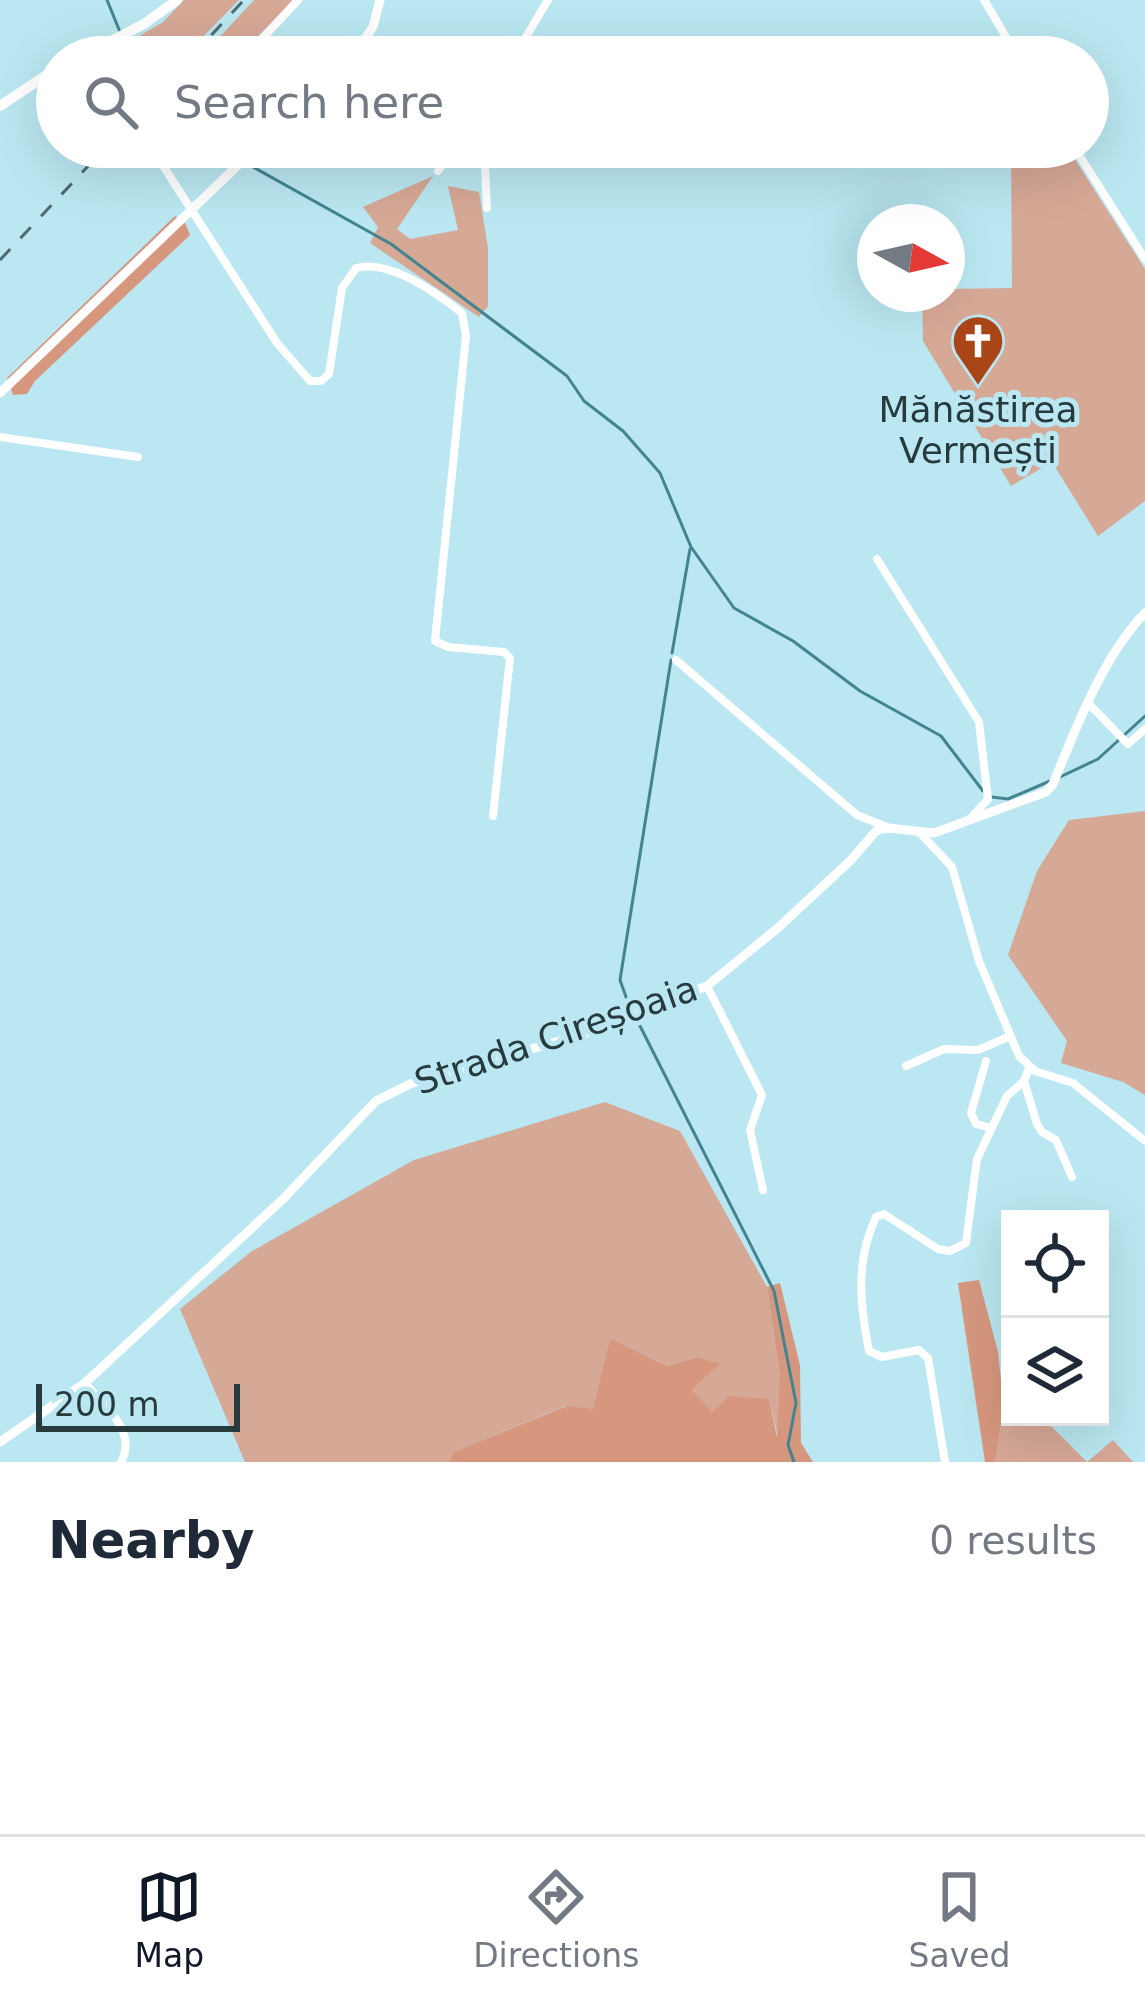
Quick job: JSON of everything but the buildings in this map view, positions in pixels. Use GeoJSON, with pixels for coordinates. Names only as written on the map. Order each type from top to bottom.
{"type":"FeatureCollection","features":[{"type":"Feature","properties":{"kind":"main road"},"geometry":{"type":"LineString","coordinates":[[119,36],[177,0]]}},
{"type":"Feature","properties":{"kind":"main road"},"geometry":{"type":"LineString","coordinates":[[0,106],[36,82]]}},
{"type":"Feature","properties":{"kind":"street"},"geometry":{"type":"LineString","coordinates":[[150,0],[158,15]]}},
{"type":"Feature","properties":{"kind":"street"},"geometry":{"type":"LineString","coordinates":[[264,36],[298,0]]}},
{"type":"Feature","properties":{"kind":"street"},"geometry":{"type":"LineString","coordinates":[[367,36],[380,0]]}},
{"type":"Feature","properties":{"kind":"street"},"geometry":{"type":"LineString","coordinates":[[527,36],[548,0]]}},
{"type":"Feature","properties":{"kind":"street"},"geometry":{"type":"LineString","coordinates":[[984,0],[1005,36]]}},
{"type":"Feature","properties":{"kind":"street"},"geometry":{"type":"LineString","coordinates":[[165,168],[277,343],[310,381],[321,381],[329,374],[343,285],[356,268],[388,269],[454,307],[464,318],[466,336],[435,640],[448,646],[504,652],[510,658],[493,816]]}},
{"type":"Feature","properties":{"kind":"street"},"geometry":{"type":"LineString","coordinates":[[0,405],[1,391],[235,168]]}},
{"type":"Feature","properties":{"kind":"street"},"geometry":{"type":"LineString","coordinates":[[485,168],[487,208]]}},
{"type":"Feature","properties":{"kind":"street"},"geometry":{"type":"LineString","coordinates":[[1087,168],[1145,259]]}},
{"type":"Feature","properties":{"kind":"street"},"geometry":{"type":"LineString","coordinates":[[0,437],[139,457]]}},
{"type":"Feature","properties":{"kind":"street"},"geometry":{"type":"LineString","coordinates":[[877,559],[979,722],[988,800],[963,825]]}},
{"type":"Feature","properties":{"kind":"street"},"geometry":{"type":"LineString","coordinates":[[676,660],[857,815],[888,828],[921,834],[963,825],[1046,793],[1123,636],[1145,613]]}},
{"type":"Feature","properties":{"kind":"street"},"geometry":{"type":"LineString","coordinates":[[1090,705],[1123,738],[1145,729]]}},
{"type":"Feature","properties":{"kind":"street","name":"Strada Cireșoaia"},"geometry":{"type":"LineString","coordinates":[[0,1442],[85,1382],[283,1199],[376,1101],[412,1083],[586,1033],[707,986],[779,927],[876,831],[888,828]]}},
{"type":"Feature","properties":{"kind":"street"},"geometry":{"type":"LineString","coordinates":[[921,834],[952,867],[979,961],[1008,1037],[1029,1068],[1073,1083],[1145,1141]]}},
{"type":"Feature","properties":{"kind":"street"},"geometry":{"type":"LineString","coordinates":[[707,986],[762,1095],[750,1130],[764,1190]]}},
{"type":"Feature","properties":{"kind":"street"},"geometry":{"type":"LineString","coordinates":[[906,1066],[944,1049],[979,1050],[1008,1037]]}},
{"type":"Feature","properties":{"kind":"street"},"geometry":{"type":"LineString","coordinates":[[986,1061],[971,1113],[976,1124],[993,1128]]}},
{"type":"Feature","properties":{"kind":"street"},"geometry":{"type":"LineString","coordinates":[[945,1462],[928,1358],[919,1350],[882,1357],[869,1351],[860,1268],[876,1217],[884,1214],[938,1249],[950,1251],[967,1243],[977,1159],[1007,1096],[1024,1081],[1029,1068]]}},
{"type":"Feature","properties":{"kind":"street"},"geometry":{"type":"LineString","coordinates":[[1024,1081],[1037,1124],[1056,1140],[1072,1177]]}},
{"type":"Feature","properties":{"kind":"street"},"geometry":{"type":"LineString","coordinates":[[85,1382],[124,1431],[128,1444],[121,1462]]}},
{"type":"Feature","properties":{"kind":"shaded area"},"geometry":{"type":"Polygon","coordinates":[[[184,0],[239,0],[204,36],[139,36],[163,22],[184,0]]]}},
{"type":"Feature","properties":{"kind":"shaded area"},"geometry":{"type":"Polygon","coordinates":[[[254,0],[294,0],[258,36],[221,36],[254,0]]]}},
{"type":"Feature","properties":{"kind":"shaded area"},"geometry":{"type":"Polygon","coordinates":[[[1011,168],[1080,168],[1145,269],[1145,501],[1098,536],[1052,462],[1011,486],[923,341],[922,312],[965,312],[965,289],[1012,288],[1011,168]]]}},
{"type":"Feature","properties":{"kind":"shaded area"},"geometry":{"type":"Polygon","coordinates":[[[433,176],[397,229],[410,239],[458,230],[448,186],[479,192],[488,248],[488,306],[479,317],[370,243],[378,227],[363,207],[433,176]]]}},
{"type":"Feature","properties":{"kind":"shaded area"},"geometry":{"type":"Polygon","coordinates":[[[175,216],[190,235],[35,381],[27,394],[13,395],[7,378],[175,216]]]}},
{"type":"Feature","properties":{"kind":"shaded area"},"geometry":{"type":"Polygon","coordinates":[[[1145,811],[1145,1095],[1123,1082],[1061,1063],[1067,1041],[1008,955],[1037,871],[1069,820],[1145,811]]]}},
{"type":"Feature","properties":{"kind":"shaded area"},"geometry":{"type":"Polygon","coordinates":[[[605,1102],[680,1131],[767,1287],[780,1376],[784,1462],[769,1399],[712,1412],[691,1388],[718,1364],[697,1357],[667,1366],[610,1338],[593,1410],[566,1406],[453,1452],[449,1462],[245,1462],[180,1309],[252,1251],[414,1160],[605,1102]]]}},
{"type":"Feature","properties":{"kind":"shaded area"},"geometry":{"type":"Polygon","coordinates":[[[979,1280],[998,1352],[1001,1425],[995,1462],[985,1462],[958,1283],[979,1280]]]}},
{"type":"Feature","properties":{"kind":"shaded area"},"geometry":{"type":"Polygon","coordinates":[[[780,1283],[800,1365],[801,1443],[813,1462],[449,1462],[453,1452],[567,1406],[593,1409],[610,1338],[667,1366],[697,1357],[720,1364],[692,1389],[712,1412],[729,1396],[769,1399],[777,1437],[780,1376],[767,1287],[780,1283]]]}},
{"type":"Feature","properties":{"kind":"shaded area"},"geometry":{"type":"Polygon","coordinates":[[[1001,1425],[1051,1426],[1087,1462],[995,1462],[1001,1425]]]}},
{"type":"Feature","properties":{"kind":"shaded area"},"geometry":{"type":"Polygon","coordinates":[[[1113,1440],[1133,1462],[1087,1462],[1113,1440]]]}},
{"type":"Feature","properties":{"kind":"waterway"},"geometry":{"type":"LineString","coordinates":[[107,0],[120,32]]}},
{"type":"Feature","properties":{"kind":"waterway"},"geometry":{"type":"LineString","coordinates":[[255,168],[391,244],[567,376],[584,401],[623,431],[660,473],[691,547],[734,608],[793,641],[860,691],[941,736],[983,791]]}},
{"type":"Feature","properties":{"kind":"waterway"},"geometry":{"type":"LineString","coordinates":[[672,653],[690,549]]}},
{"type":"Feature","properties":{"kind":"waterway"},"geometry":{"type":"LineString","coordinates":[[631,1011],[620,980],[671,660]]}},
{"type":"Feature","properties":{"kind":"waterway"},"geometry":{"type":"LineString","coordinates":[[1060,777],[1098,759],[1145,716]]}},
{"type":"Feature","properties":{"kind":"waterway"},"geometry":{"type":"LineString","coordinates":[[992,797],[1008,799],[1050,781]]}},
{"type":"Feature","properties":{"kind":"waterway"},"geometry":{"type":"LineString","coordinates":[[636,1018],[774,1291],[796,1403],[788,1445],[794,1462]]}},
{"type":"Feature","properties":{"kind":"railway"},"geometry":{"type":"LineString","coordinates":[[211,36],[244,0]]}},
{"type":"Feature","properties":{"kind":"railway"},"geometry":{"type":"LineString","coordinates":[[0,260],[86,168]]}},
{"type":"Feature","properties":{"kind":"place","name":"Mănăstirea Vermești"},"geometry":{"type":"Point","coordinates":[978,387]}}]}
